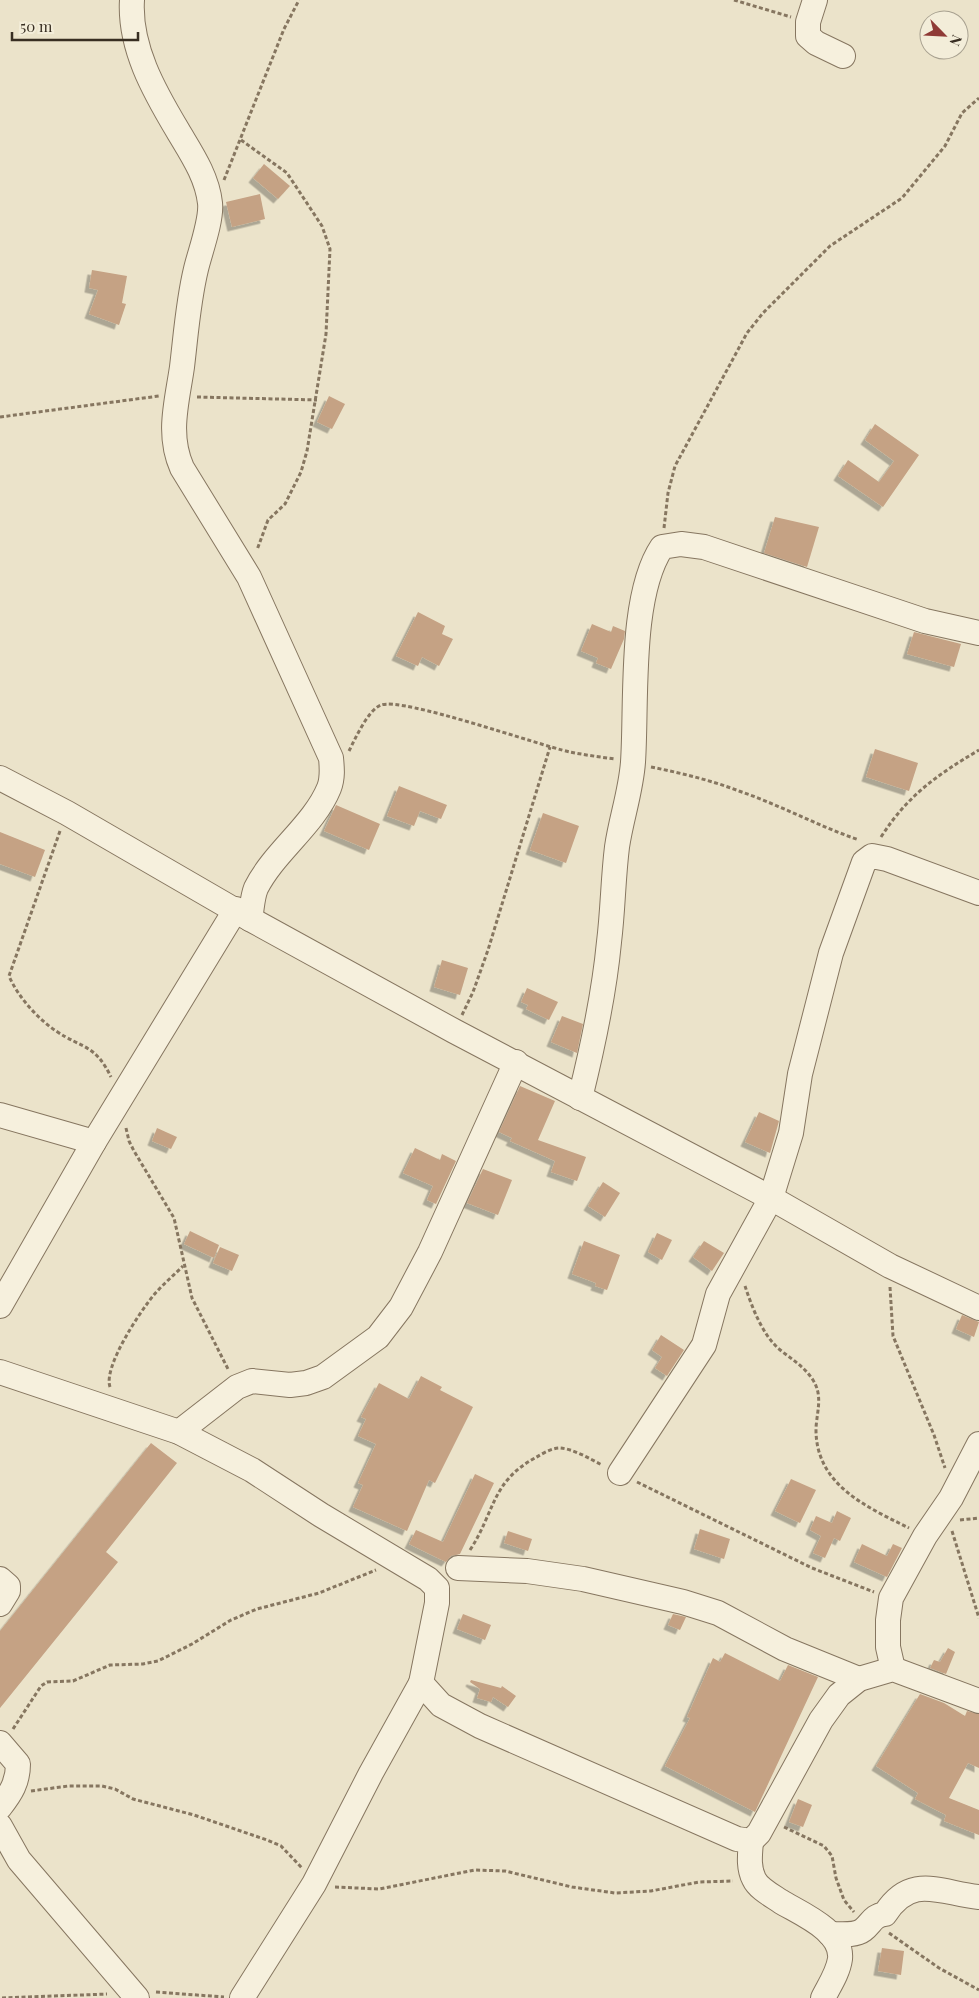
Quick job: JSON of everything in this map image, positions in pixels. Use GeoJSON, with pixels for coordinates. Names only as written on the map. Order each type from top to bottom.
{"type":"FeatureCollection","features":[{"type":"Feature","properties":{"kind":"street"},"geometry":{"type":"LineString","coordinates":[[0,1306],[94,1142],[243,914],[253,898],[259,883],[319,805],[329,788],[332,773],[328,751],[249,578],[182,468],[175,451],[174,417],[176,394],[192,287],[211,205],[207,188],[196,161],[168,116],[141,61],[134,35],[132,0]]}},
{"type":"Feature","properties":{"kind":"street"},"geometry":{"type":"LineString","coordinates":[[812,11],[807,30],[810,39],[843,56]]}},
{"type":"Feature","properties":{"kind":"street"},"geometry":{"type":"LineString","coordinates":[[580,1098],[593,1048],[603,996],[618,846],[633,763],[633,718],[642,604],[654,558],[662,547],[681,544],[704,547],[925,622],[979,633]]}},
{"type":"Feature","properties":{"kind":"street"},"geometry":{"type":"LineString","coordinates":[[0,778],[67,813],[243,914],[454,1031],[771,1198],[890,1266],[979,1308]]}},
{"type":"Feature","properties":{"kind":"street"},"geometry":{"type":"LineString","coordinates":[[620,1473],[704,1345],[718,1294],[771,1198],[791,1133],[800,1074],[831,953],[864,862],[874,851],[887,858],[979,893]]}},
{"type":"Feature","properties":{"kind":"street"},"geometry":{"type":"LineString","coordinates":[[179,1432],[237,1387],[252,1382],[290,1385],[306,1383],[323,1377],[378,1337],[401,1307],[430,1252],[516,1062]]}},
{"type":"Feature","properties":{"kind":"street"},"geometry":{"type":"LineString","coordinates":[[0,1115],[94,1142]]}},
{"type":"Feature","properties":{"kind":"street"},"geometry":{"type":"LineString","coordinates":[[0,1372],[179,1432],[252,1470],[321,1515],[428,1579],[437,1588],[437,1603],[422,1683],[371,1773],[314,1884],[242,1998]]}},
{"type":"Feature","properties":{"kind":"street"},"geometry":{"type":"LineString","coordinates":[[893,1669],[888,1647],[888,1620],[892,1598],[925,1536],[951,1498],[979,1444]]}},
{"type":"Feature","properties":{"kind":"street"},"geometry":{"type":"LineString","coordinates":[[458,1568],[526,1570],[583,1579],[683,1602],[718,1613],[785,1649],[859,1679]]}},
{"type":"Feature","properties":{"kind":"street"},"geometry":{"type":"LineString","coordinates":[[0,1579],[8,1586],[8,1591],[0,1604]]}},
{"type":"Feature","properties":{"kind":"street"},"geometry":{"type":"LineString","coordinates":[[823,1998],[836,1972],[840,1958],[838,1946],[830,1934],[768,1894],[754,1880],[750,1865],[751,1841],[768,1820],[821,1720],[840,1695],[859,1679],[893,1669],[979,1701]]}},
{"type":"Feature","properties":{"kind":"street"},"geometry":{"type":"LineString","coordinates":[[422,1683],[441,1705],[480,1726],[737,1839],[751,1841]]}},
{"type":"Feature","properties":{"kind":"street"},"geometry":{"type":"LineString","coordinates":[[2,1745],[18,1764],[18,1777],[6,1799]]}},
{"type":"Feature","properties":{"kind":"street"},"geometry":{"type":"LineString","coordinates":[[0,1826],[19,1860],[135,1997]]}},
{"type":"Feature","properties":{"kind":"street"},"geometry":{"type":"LineString","coordinates":[[830,1934],[862,1931],[875,1916],[885,1914],[900,1894],[913,1890],[943,1890],[979,1897]]}},
{"type":"Feature","properties":{"kind":"path"},"geometry":{"type":"LineString","coordinates":[[211,205],[226,177],[284,29],[299,0]]}},
{"type":"Feature","properties":{"kind":"path"},"geometry":{"type":"LineString","coordinates":[[734,0],[812,11]]}},
{"type":"Feature","properties":{"kind":"path"},"geometry":{"type":"LineString","coordinates":[[662,547],[668,493],[675,466],[747,333],[763,313],[830,246],[902,198],[945,146],[962,113],[979,98]]}},
{"type":"Feature","properties":{"kind":"path"},"geometry":{"type":"LineString","coordinates":[[241,140],[287,173],[322,226],[330,250],[326,334],[317,400],[301,472],[285,504],[268,520],[263,530],[249,578]]}},
{"type":"Feature","properties":{"kind":"path"},"geometry":{"type":"LineString","coordinates":[[0,418],[111,401],[176,394],[199,397],[317,400]]}},
{"type":"Feature","properties":{"kind":"path"},"geometry":{"type":"LineString","coordinates":[[347,754],[372,713],[380,705],[408,706],[550,747],[687,774],[740,791],[874,851],[895,816],[918,790],[979,750]]}},
{"type":"Feature","properties":{"kind":"path"},"geometry":{"type":"LineString","coordinates":[[454,1031],[473,992],[488,950],[550,747]]}},
{"type":"Feature","properties":{"kind":"path"},"geometry":{"type":"LineString","coordinates":[[67,813],[9,976],[26,1002],[48,1026],[93,1050],[107,1069],[121,1099],[129,1141],[174,1218],[183,1265],[192,1298],[237,1387]]}},
{"type":"Feature","properties":{"kind":"path"},"geometry":{"type":"LineString","coordinates":[[737,1259],[756,1317],[778,1348],[805,1370],[818,1391],[818,1442],[825,1465],[835,1482],[848,1495],[925,1536]]}},
{"type":"Feature","properties":{"kind":"path"},"geometry":{"type":"LineString","coordinates":[[117,1410],[108,1381],[111,1366],[153,1296],[183,1265]]}},
{"type":"Feature","properties":{"kind":"path"},"geometry":{"type":"LineString","coordinates":[[890,1266],[893,1336],[934,1435],[945,1468],[951,1498]]}},
{"type":"Feature","properties":{"kind":"path"},"geometry":{"type":"LineString","coordinates":[[458,1568],[485,1524],[500,1488],[509,1477],[530,1460],[547,1451],[560,1448],[578,1453],[812,1568],[892,1598]]}},
{"type":"Feature","properties":{"kind":"path"},"geometry":{"type":"LineString","coordinates":[[952,1530],[979,1618]]}},
{"type":"Feature","properties":{"kind":"path"},"geometry":{"type":"LineString","coordinates":[[2,1745],[33,1698],[47,1682],[73,1681],[110,1665],[143,1664],[158,1661],[192,1644],[231,1620],[256,1609],[344,1584],[397,1560]]}},
{"type":"Feature","properties":{"kind":"path"},"geometry":{"type":"LineString","coordinates":[[6,1799],[68,1786],[102,1786],[116,1789],[133,1800],[194,1815],[267,1840],[288,1853],[314,1884],[352,1889],[379,1889],[476,1870],[505,1871],[572,1887],[615,1893],[651,1891],[699,1882],[754,1880]]}},
{"type":"Feature","properties":{"kind":"path"},"geometry":{"type":"LineString","coordinates":[[768,1820],[824,1846],[832,1856],[836,1878],[844,1900],[856,1914],[875,1916],[888,1932],[910,1950],[979,1990]]}},
{"type":"Feature","properties":{"kind":"path"},"geometry":{"type":"LineString","coordinates":[[2,1998],[48,1995],[135,1997],[158,1992],[232,1998]]}},
{"type":"Feature","properties":{"kind":"building"},"geometry":{"type":"Polygon","coordinates":[[[264,164],[290,186],[278,199],[253,178],[264,164]]]}},
{"type":"Feature","properties":{"kind":"building"},"geometry":{"type":"Polygon","coordinates":[[[260,194],[265,219],[232,227],[226,202],[260,194]]]}},
{"type":"Feature","properties":{"kind":"building"},"geometry":{"type":"Polygon","coordinates":[[[92,270],[127,276],[122,303],[126,304],[119,325],[89,314],[98,290],[89,288],[92,270]]]}},
{"type":"Feature","properties":{"kind":"building"},"geometry":{"type":"Polygon","coordinates":[[[329,396],[345,404],[332,429],[317,422],[329,396]]]}},
{"type":"Feature","properties":{"kind":"building"},"geometry":{"type":"Polygon","coordinates":[[[875,424],[919,455],[883,507],[838,476],[848,460],[879,482],[894,461],[865,440],[875,424]]]}},
{"type":"Feature","properties":{"kind":"building"},"geometry":{"type":"Polygon","coordinates":[[[775,517],[819,527],[807,567],[764,553],[775,517]]]}},
{"type":"Feature","properties":{"kind":"building"},"geometry":{"type":"Polygon","coordinates":[[[418,612],[445,626],[442,634],[453,639],[439,666],[422,657],[418,666],[396,656],[418,612]]]}},
{"type":"Feature","properties":{"kind":"building"},"geometry":{"type":"Polygon","coordinates":[[[592,624],[611,632],[613,626],[625,631],[624,639],[611,669],[596,663],[598,658],[581,651],[592,624]]]}},
{"type":"Feature","properties":{"kind":"building"},"geometry":{"type":"Polygon","coordinates":[[[914,632],[961,644],[954,667],[907,654],[914,632]]]}},
{"type":"Feature","properties":{"kind":"building"},"geometry":{"type":"Polygon","coordinates":[[[875,749],[918,763],[909,791],[866,777],[875,749]]]}},
{"type":"Feature","properties":{"kind":"building"},"geometry":{"type":"Polygon","coordinates":[[[399,786],[447,805],[441,819],[420,811],[414,826],[387,816],[399,786]]]}},
{"type":"Feature","properties":{"kind":"building"},"geometry":{"type":"Polygon","coordinates":[[[336,805],[380,824],[369,850],[324,831],[336,805]]]}},
{"type":"Feature","properties":{"kind":"building"},"geometry":{"type":"Polygon","coordinates":[[[543,813],[579,826],[566,863],[530,850],[543,813]]]}},
{"type":"Feature","properties":{"kind":"building"},"geometry":{"type":"Polygon","coordinates":[[[0,832],[45,850],[35,877],[0,864],[0,832]]]}},
{"type":"Feature","properties":{"kind":"building"},"geometry":{"type":"Polygon","coordinates":[[[442,960],[468,968],[460,995],[434,987],[442,960]]]}},
{"type":"Feature","properties":{"kind":"building"},"geometry":{"type":"Polygon","coordinates":[[[527,988],[558,1002],[549,1020],[526,1009],[528,1005],[521,1002],[527,988]]]}},
{"type":"Feature","properties":{"kind":"building"},"geometry":{"type":"Polygon","coordinates":[[[562,1016],[583,1024],[577,1053],[551,1042],[562,1016]]]}},
{"type":"Feature","properties":{"kind":"building"},"geometry":{"type":"Polygon","coordinates":[[[520,1086],[555,1101],[538,1140],[586,1157],[577,1181],[551,1172],[555,1161],[510,1141],[512,1138],[499,1132],[520,1086]]]}},
{"type":"Feature","properties":{"kind":"building"},"geometry":{"type":"Polygon","coordinates":[[[759,1112],[779,1121],[770,1153],[745,1142],[759,1112]]]}},
{"type":"Feature","properties":{"kind":"building"},"geometry":{"type":"Polygon","coordinates":[[[157,1128],[177,1137],[171,1149],[152,1141],[157,1128]]]}},
{"type":"Feature","properties":{"kind":"building"},"geometry":{"type":"Polygon","coordinates":[[[415,1148],[440,1160],[442,1154],[456,1161],[436,1204],[427,1200],[433,1186],[403,1173],[415,1148]]]}},
{"type":"Feature","properties":{"kind":"building"},"geometry":{"type":"Polygon","coordinates":[[[483,1169],[512,1180],[498,1215],[467,1203],[483,1169]]]}},
{"type":"Feature","properties":{"kind":"building"},"geometry":{"type":"Polygon","coordinates":[[[603,1182],[620,1193],[605,1217],[588,1206],[603,1182]]]}},
{"type":"Feature","properties":{"kind":"building"},"geometry":{"type":"Polygon","coordinates":[[[190,1231],[219,1245],[214,1258],[184,1244],[190,1231]]]}},
{"type":"Feature","properties":{"kind":"building"},"geometry":{"type":"Polygon","coordinates":[[[657,1233],[672,1240],[662,1260],[648,1252],[657,1233]]]}},
{"type":"Feature","properties":{"kind":"building"},"geometry":{"type":"Polygon","coordinates":[[[584,1241],[620,1255],[607,1290],[595,1286],[596,1283],[572,1274],[584,1241]]]}},
{"type":"Feature","properties":{"kind":"building"},"geometry":{"type":"Polygon","coordinates":[[[704,1241],[724,1253],[712,1271],[693,1257],[704,1241]]]}},
{"type":"Feature","properties":{"kind":"building"},"geometry":{"type":"Polygon","coordinates":[[[220,1247],[239,1255],[232,1271],[213,1263],[220,1247]]]}},
{"type":"Feature","properties":{"kind":"building"},"geometry":{"type":"Polygon","coordinates":[[[962,1315],[979,1322],[974,1337],[956,1329],[962,1315]]]}},
{"type":"Feature","properties":{"kind":"building"},"geometry":{"type":"Polygon","coordinates":[[[661,1335],[684,1350],[667,1376],[655,1368],[662,1357],[652,1350],[661,1335]]]}},
{"type":"Feature","properties":{"kind":"building"},"geometry":{"type":"Polygon","coordinates":[[[421,1376],[442,1387],[440,1390],[473,1407],[435,1483],[429,1480],[407,1531],[353,1507],[363,1485],[358,1483],[376,1444],[358,1436],[366,1419],[361,1417],[379,1383],[409,1399],[421,1376]]]}},
{"type":"Feature","properties":{"kind":"building"},"geometry":{"type":"Polygon","coordinates":[[[151,1443],[177,1463],[106,1552],[118,1562],[0,1708],[0,1631],[151,1443]]]}},
{"type":"Feature","properties":{"kind":"building"},"geometry":{"type":"Polygon","coordinates":[[[475,1474],[494,1483],[460,1554],[451,1556],[446,1562],[409,1544],[416,1530],[443,1542],[475,1474]]]}},
{"type":"Feature","properties":{"kind":"building"},"geometry":{"type":"Polygon","coordinates":[[[791,1479],[816,1490],[800,1523],[775,1511],[791,1479]]]}},
{"type":"Feature","properties":{"kind":"building"},"geometry":{"type":"Polygon","coordinates":[[[837,1511],[851,1518],[840,1541],[834,1538],[825,1558],[813,1553],[821,1536],[810,1530],[816,1516],[832,1523],[837,1511]]]}},
{"type":"Feature","properties":{"kind":"building"},"geometry":{"type":"Polygon","coordinates":[[[700,1529],[730,1539],[724,1559],[694,1549],[700,1529]]]}},
{"type":"Feature","properties":{"kind":"building"},"geometry":{"type":"Polygon","coordinates":[[[508,1531],[532,1539],[528,1551],[504,1543],[508,1531]]]}},
{"type":"Feature","properties":{"kind":"building"},"geometry":{"type":"Polygon","coordinates":[[[862,1544],[887,1556],[893,1544],[902,1548],[887,1577],[854,1562],[862,1544]]]}},
{"type":"Feature","properties":{"kind":"building"},"geometry":{"type":"Polygon","coordinates":[[[463,1614],[491,1625],[485,1640],[457,1629],[463,1614]]]}},
{"type":"Feature","properties":{"kind":"building"},"geometry":{"type":"Polygon","coordinates":[[[673,1614],[686,1617],[680,1630],[668,1625],[673,1614]]]}},
{"type":"Feature","properties":{"kind":"building"},"geometry":{"type":"Polygon","coordinates":[[[948,1648],[955,1652],[946,1674],[930,1668],[934,1660],[940,1662],[948,1648]]]}},
{"type":"Feature","properties":{"kind":"building"},"geometry":{"type":"Polygon","coordinates":[[[725,1653],[780,1681],[788,1665],[818,1677],[755,1812],[665,1766],[690,1718],[687,1717],[713,1658],[720,1662],[725,1653]]]}},
{"type":"Feature","properties":{"kind":"building"},"geometry":{"type":"Polygon","coordinates":[[[471,1680],[501,1688],[502,1686],[516,1696],[508,1707],[493,1697],[491,1702],[477,1698],[480,1689],[470,1682],[471,1680]]]}},
{"type":"Feature","properties":{"kind":"building"},"geometry":{"type":"Polygon","coordinates":[[[920,1694],[944,1703],[965,1716],[967,1711],[979,1714],[979,1768],[968,1763],[949,1798],[979,1810],[979,1835],[944,1821],[946,1815],[915,1799],[918,1793],[876,1766],[920,1694]]]}},
{"type":"Feature","properties":{"kind":"building"},"geometry":{"type":"Polygon","coordinates":[[[798,1799],[812,1805],[803,1827],[789,1822],[798,1799]]]}},
{"type":"Feature","properties":{"kind":"building"},"geometry":{"type":"Polygon","coordinates":[[[882,1948],[904,1951],[901,1975],[878,1971],[882,1948]]]}}]}
